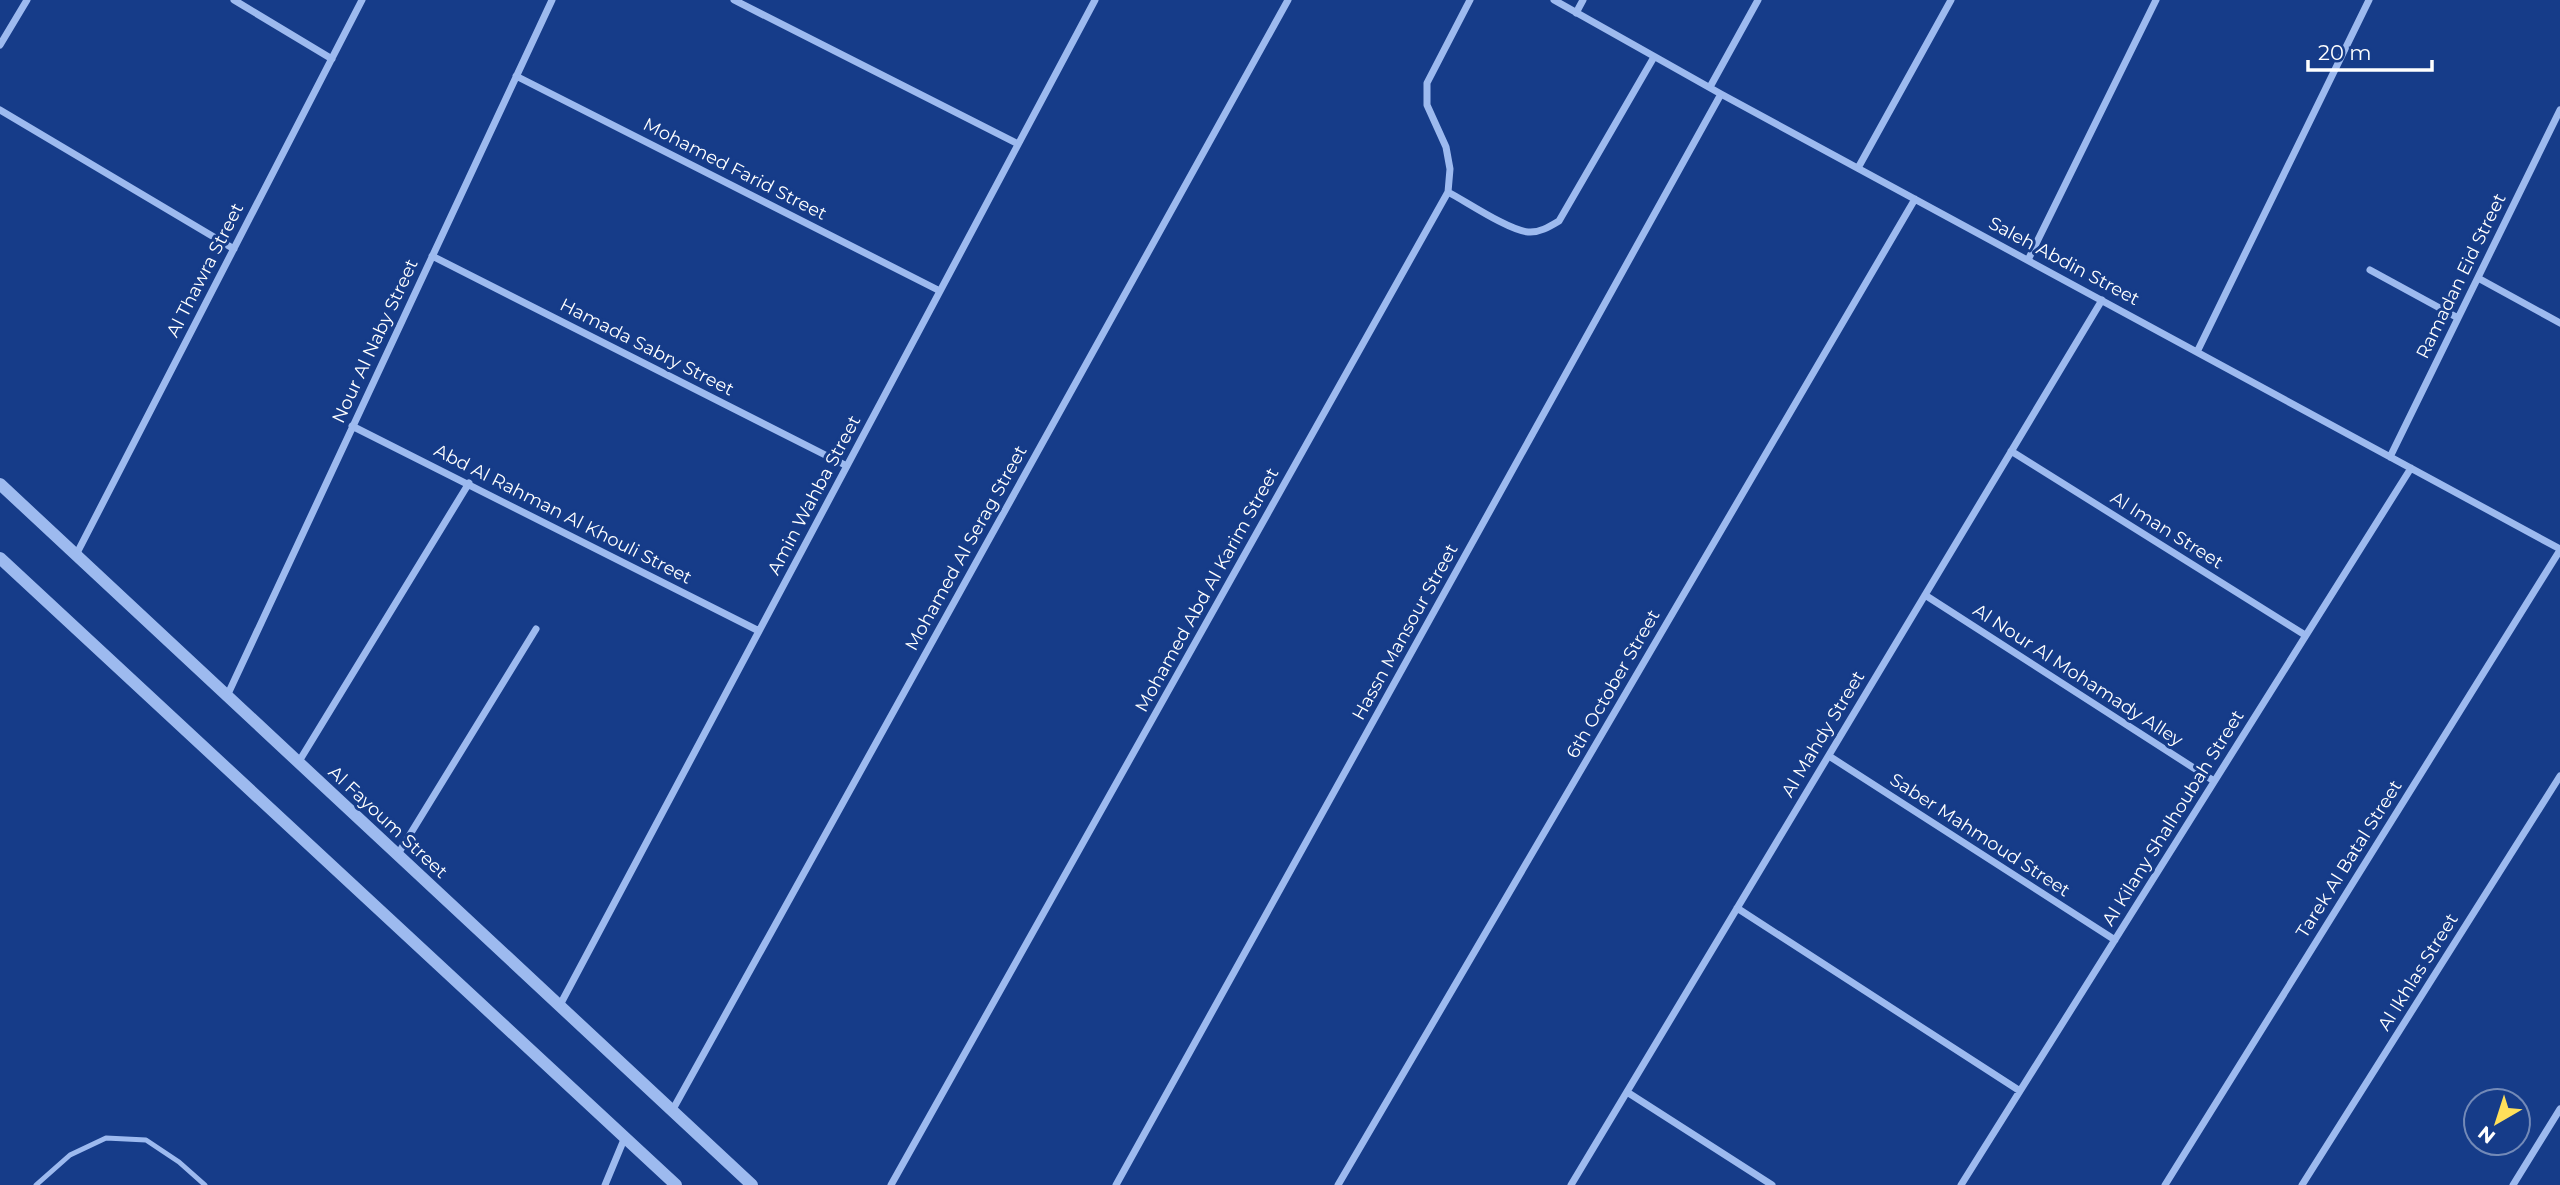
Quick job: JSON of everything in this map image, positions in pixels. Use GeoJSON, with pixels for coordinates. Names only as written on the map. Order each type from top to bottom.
{"type":"FeatureCollection","features":[{"type":"Feature","properties":{"kind":"street"},"geometry":{"type":"LineString","coordinates":[[0,45],[27,0]]}},
{"type":"Feature","properties":{"kind":"street"},"geometry":{"type":"LineString","coordinates":[[234,0],[332,59]]}},
{"type":"Feature","properties":{"kind":"street","name":"Al Thawra Street"},"geometry":{"type":"LineString","coordinates":[[76,555],[362,0]]}},
{"type":"Feature","properties":{"kind":"street","name":"Nour Al Naby Street"},"geometry":{"type":"LineString","coordinates":[[228,696],[552,0]]}},
{"type":"Feature","properties":{"kind":"street"},"geometry":{"type":"LineString","coordinates":[[734,0],[1018,144]]}},
{"type":"Feature","properties":{"kind":"street","name":"Amin Wahba Street"},"geometry":{"type":"LineString","coordinates":[[560,1005],[1095,0]]}},
{"type":"Feature","properties":{"kind":"street","name":"Mohamed Al Serag Street"},"geometry":{"type":"LineString","coordinates":[[672,1111],[1288,0]]}},
{"type":"Feature","properties":{"kind":"street","name":"Mohamed Abd Al Karim Street"},"geometry":{"type":"LineString","coordinates":[[891,1185],[1448,191],[1450,169],[1446,147],[1427,105],[1427,83],[1470,0]]}},
{"type":"Feature","properties":{"kind":"street","name":"Saleh Abdin Street"},"geometry":{"type":"LineString","coordinates":[[1554,0],[1721,94],[2560,549]]}},
{"type":"Feature","properties":{"kind":"street"},"geometry":{"type":"LineString","coordinates":[[1576,13],[1583,0]]}},
{"type":"Feature","properties":{"kind":"street"},"geometry":{"type":"LineString","coordinates":[[1710,87],[1758,0]]}},
{"type":"Feature","properties":{"kind":"street"},"geometry":{"type":"LineString","coordinates":[[1858,168],[1951,0]]}},
{"type":"Feature","properties":{"kind":"street"},"geometry":{"type":"LineString","coordinates":[[2028,260],[2156,0]]}},
{"type":"Feature","properties":{"kind":"street"},"geometry":{"type":"LineString","coordinates":[[2197,352],[2369,0]]}},
{"type":"Feature","properties":{"kind":"street"},"geometry":{"type":"LineString","coordinates":[[1448,191],[1512,227],[1528,232],[1545,230],[1559,221],[1654,57]]}},
{"type":"Feature","properties":{"kind":"street","name":"Mohamed Farid Street"},"geometry":{"type":"LineString","coordinates":[[516,76],[940,291]]}},
{"type":"Feature","properties":{"kind":"street","name":"Hassn Mansour Street"},"geometry":{"type":"LineString","coordinates":[[1116,1185],[1721,94]]}},
{"type":"Feature","properties":{"kind":"street"},"geometry":{"type":"LineString","coordinates":[[0,110],[234,249]]}},
{"type":"Feature","properties":{"kind":"street","name":"Ramadan Eid Street"},"geometry":{"type":"LineString","coordinates":[[2390,457],[2560,110]]}},
{"type":"Feature","properties":{"kind":"street","name":"6th October Street"},"geometry":{"type":"LineString","coordinates":[[1338,1185],[1915,199]]}},
{"type":"Feature","properties":{"kind":"street","name":"Hamada Sabry Street"},"geometry":{"type":"LineString","coordinates":[[432,256],[847,466]]}},
{"type":"Feature","properties":{"kind":"street"},"geometry":{"type":"LineString","coordinates":[[2370,270],[2458,318]]}},
{"type":"Feature","properties":{"kind":"street"},"geometry":{"type":"LineString","coordinates":[[2478,278],[2560,323]]}},
{"type":"Feature","properties":{"kind":"street","name":"Al Mahdy Street"},"geometry":{"type":"LineString","coordinates":[[1571,1185],[2102,300]]}},
{"type":"Feature","properties":{"kind":"street","name":"Abd Al Rahman Al Khouli Street"},"geometry":{"type":"LineString","coordinates":[[352,426],[470,483],[759,631]]}},
{"type":"Feature","properties":{"kind":"street","name":"Al Iman Street"},"geometry":{"type":"LineString","coordinates":[[2011,451],[2305,635]]}},
{"type":"Feature","properties":{"kind":"street","name":"Al Kilany Shalhoubah Street"},"geometry":{"type":"LineString","coordinates":[[1961,1185],[2411,468]]}},
{"type":"Feature","properties":{"kind":"street"},"geometry":{"type":"LineString","coordinates":[[298,762],[470,483]]}},
{"type":"Feature","properties":{"kind":"street","name":"Al Fayoum Street"},"geometry":{"type":"LineString","coordinates":[[0,484],[752,1185]]}},
{"type":"Feature","properties":{"kind":"street","name":"Tarek Al Batal Street"},"geometry":{"type":"LineString","coordinates":[[2165,1185],[2560,549]]}},
{"type":"Feature","properties":{"kind":"street"},"geometry":{"type":"LineString","coordinates":[[0,558],[676,1185]]}},
{"type":"Feature","properties":{"kind":"street","name":"Al Nour Al Mohamady Alley"},"geometry":{"type":"LineString","coordinates":[[1925,594],[2214,781]]}},
{"type":"Feature","properties":{"kind":"street"},"geometry":{"type":"LineString","coordinates":[[398,855],[536,629]]}},
{"type":"Feature","properties":{"kind":"street","name":"Saber Mahmoud Street"},"geometry":{"type":"LineString","coordinates":[[1829,756],[2115,940]]}},
{"type":"Feature","properties":{"kind":"street","name":"Al Ikhlas Street"},"geometry":{"type":"LineString","coordinates":[[2302,1185],[2560,776]]}},
{"type":"Feature","properties":{"kind":"street"},"geometry":{"type":"LineString","coordinates":[[1737,908],[2020,1091]]}},
{"type":"Feature","properties":{"kind":"street"},"geometry":{"type":"LineString","coordinates":[[1627,1091],[1772,1185]]}},
{"type":"Feature","properties":{"kind":"street"},"geometry":{"type":"LineString","coordinates":[[2512,1185],[2560,1109]]}},
{"type":"Feature","properties":{"kind":"street"},"geometry":{"type":"LineString","coordinates":[[605,1185],[625,1138]]}},
{"type":"Feature","properties":{"kind":"lane"},"geometry":{"type":"LineString","coordinates":[[36,1185],[70,1155],[106,1138],[146,1140],[180,1162],[205,1185]]}}]}
